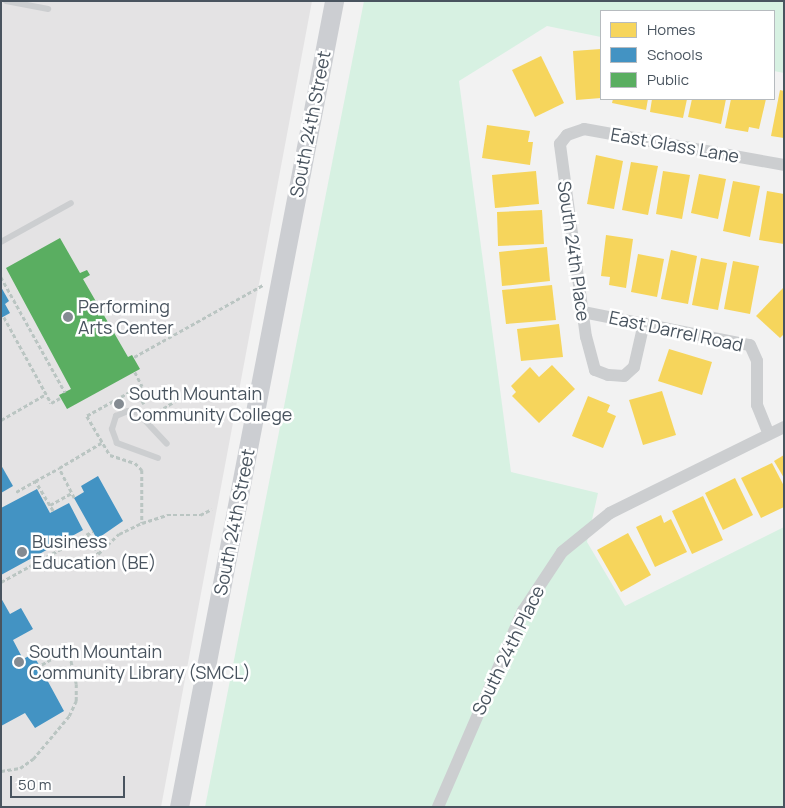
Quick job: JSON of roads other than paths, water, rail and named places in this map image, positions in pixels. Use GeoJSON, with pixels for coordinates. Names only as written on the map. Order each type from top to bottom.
{"type":"FeatureCollection","features":[{"type":"Feature","properties":{"kind":"main road","name":"South 24th Street"},"geometry":{"type":"LineString","coordinates":[[179,807],[334,1]]}},
{"type":"Feature","properties":{"kind":"street","name":"East Glass Lane"},"geometry":{"type":"LineString","coordinates":[[567,135],[584,129],[784,165]]}},
{"type":"Feature","properties":{"kind":"street","name":"South 24th Place"},"geometry":{"type":"LineString","coordinates":[[567,135],[560,144],[590,359],[595,370],[608,375],[624,376],[634,367],[644,323]]}},
{"type":"Feature","properties":{"kind":"street","name":"East Darrel Road"},"geometry":{"type":"LineString","coordinates":[[583,312],[750,345],[757,361],[757,405],[768,434]]}},
{"type":"Feature","properties":{"kind":"street"},"geometry":{"type":"LineString","coordinates":[[768,434],[784,426]]}},
{"type":"Feature","properties":{"kind":"street","name":"South 24th Place"},"geometry":{"type":"LineString","coordinates":[[438,807],[523,611],[562,552],[610,513],[768,434]]}},
{"type":"Feature","properties":{"kind":"lane"},"geometry":{"type":"LineString","coordinates":[[6,1],[48,9]]}},
{"type":"Feature","properties":{"kind":"lane"},"geometry":{"type":"LineString","coordinates":[[1,242],[71,203]]}},
{"type":"Feature","properties":{"kind":"lane"},"geometry":{"type":"LineString","coordinates":[[158,458],[116,443],[112,429],[116,416],[128,411],[138,412],[167,444]]}},
{"type":"Feature","properties":{"kind":"place","name":"Performing Arts Center"},"geometry":{"type":"Point","coordinates":[68,317]}},
{"type":"Feature","properties":{"kind":"place","name":"South Mountain Community College"},"geometry":{"type":"Point","coordinates":[119,404]}},
{"type":"Feature","properties":{"kind":"place","name":"Business Education (BE)"},"geometry":{"type":"Point","coordinates":[22,552]}},
{"type":"Feature","properties":{"kind":"place","name":"South Mountain Community Library (SMCL)"},"geometry":{"type":"Point","coordinates":[19,662]}}]}
